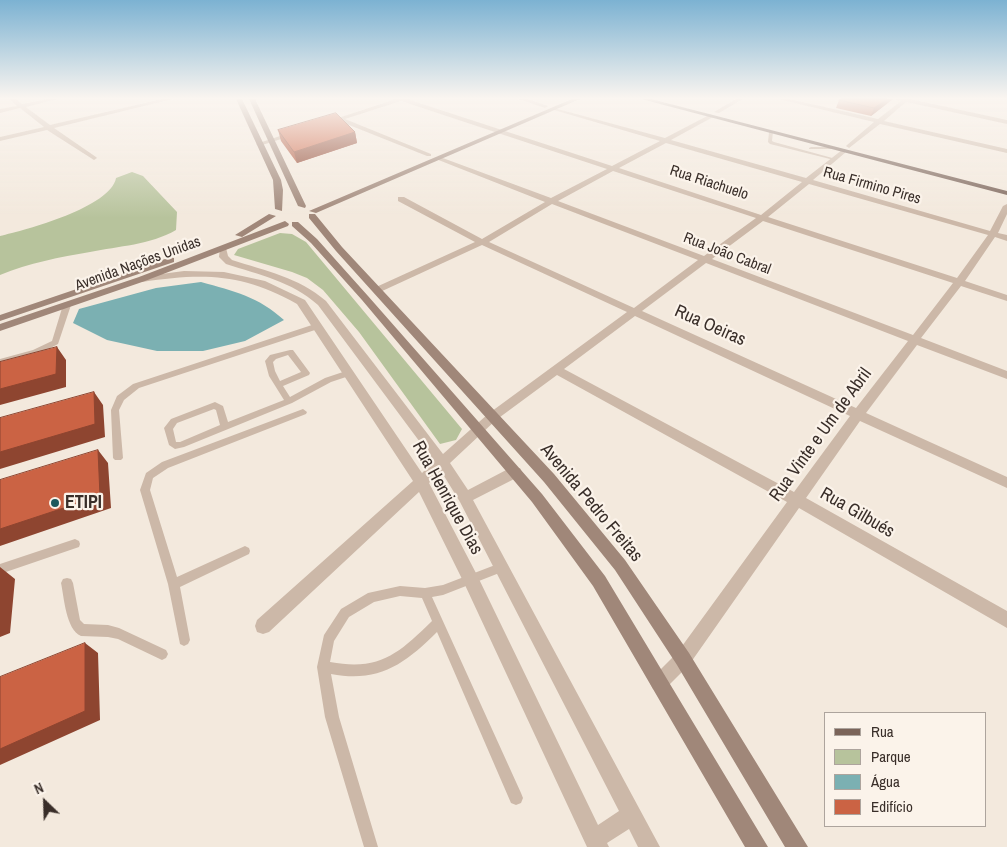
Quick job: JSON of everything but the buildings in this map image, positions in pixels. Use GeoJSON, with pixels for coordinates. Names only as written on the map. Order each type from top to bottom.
{"type":"FeatureCollection","features":[{"type":"Feature","properties":{"kind":"main road"},"geometry":{"type":"LineString","coordinates":[[257,139],[280,190],[280,209],[308,210],[434,156],[480,139]]}},
{"type":"Feature","properties":{"kind":"main road"},"geometry":{"type":"LineString","coordinates":[[434,156],[470,139]]}},
{"type":"Feature","properties":{"kind":"main road"},"geometry":{"type":"LineString","coordinates":[[787,139],[832,148],[846,148],[1007,185]]}},
{"type":"Feature","properties":{"kind":"main road"},"geometry":{"type":"LineString","coordinates":[[809,139],[1007,194]]}},
{"type":"Feature","properties":{"kind":"main road","name":"Avenida Pedro Freitas"},"geometry":{"type":"LineString","coordinates":[[271,140],[308,210],[377,290],[549,478],[620,565],[682,659],[797,847]]}},
{"type":"Feature","properties":{"kind":"main road","name":"Avenida Nações Unidas"},"geometry":{"type":"LineString","coordinates":[[0,318],[235,238],[272,216],[280,209]]}},
{"type":"Feature","properties":{"kind":"main road","name":"Avenida Nações Unidas"},"geometry":{"type":"LineString","coordinates":[[0,328],[142,279],[290,224],[308,210]]}},
{"type":"Feature","properties":{"kind":"main road"},"geometry":{"type":"LineString","coordinates":[[272,216],[274,222],[290,224],[327,256],[537,498],[600,581],[659,683],[670,697],[756,847]]}},
{"type":"Feature","properties":{"kind":"street"},"geometry":{"type":"LineString","coordinates":[[64,139],[94,158]]}},
{"type":"Feature","properties":{"kind":"street"},"geometry":{"type":"LineString","coordinates":[[259,144],[276,139]]}},
{"type":"Feature","properties":{"kind":"street","name":"Rua João Cabral"},"geometry":{"type":"LineString","coordinates":[[389,139],[1007,375]]}},
{"type":"Feature","properties":{"kind":"street","name":"Rua Riachuelo"},"geometry":{"type":"LineString","coordinates":[[523,139],[1007,298]]}},
{"type":"Feature","properties":{"kind":"street","name":"Rua Firmino Pires"},"geometry":{"type":"LineString","coordinates":[[659,139],[1007,238]]}},
{"type":"Feature","properties":{"kind":"street"},"geometry":{"type":"LineString","coordinates":[[377,290],[482,242],[552,201],[667,139]]}},
{"type":"Feature","properties":{"kind":"street"},"geometry":{"type":"LineString","coordinates":[[263,626],[443,463],[478,428],[555,369],[763,217],[858,139]]}},
{"type":"Feature","properties":{"kind":"street"},"geometry":{"type":"LineString","coordinates":[[952,139],[1007,151]]}},
{"type":"Feature","properties":{"kind":"street","name":"Rua Oeiras"},"geometry":{"type":"LineString","coordinates":[[401,199],[424,213],[482,242],[1007,483]]}},
{"type":"Feature","properties":{"kind":"street","name":"Rua Vinte e Um de Abril"},"geometry":{"type":"LineString","coordinates":[[659,683],[682,659],[858,414],[959,282],[993,234],[1007,206]]}},
{"type":"Feature","properties":{"kind":"street","name":"Rua Henrique Dias"},"geometry":{"type":"LineString","coordinates":[[222,250],[224,258],[228,262],[279,275],[308,289],[335,320],[443,463],[465,498],[503,567],[649,847]]}},
{"type":"Feature","properties":{"kind":"street","name":"Rua Henrique Dias"},"geometry":{"type":"LineString","coordinates":[[142,279],[201,272],[228,274],[260,282],[284,291],[301,302],[421,482],[471,580],[597,843]]}},
{"type":"Feature","properties":{"kind":"street"},"geometry":{"type":"LineString","coordinates":[[318,326],[335,320]]}},
{"type":"Feature","properties":{"kind":"street","name":"Rua Gilbués"},"geometry":{"type":"LineString","coordinates":[[555,369],[796,500],[1007,620]]}},
{"type":"Feature","properties":{"kind":"street"},"geometry":{"type":"LineString","coordinates":[[465,498],[515,472]]}},
{"type":"Feature","properties":{"kind":"street"},"geometry":{"type":"LineString","coordinates":[[597,843],[632,815]]}},
{"type":"Feature","properties":{"kind":"lane"},"geometry":{"type":"LineString","coordinates":[[770,139],[770,142],[777,145],[834,159]]}},
{"type":"Feature","properties":{"kind":"lane"},"geometry":{"type":"LineString","coordinates":[[782,139],[820,150],[832,148]]}},
{"type":"Feature","properties":{"kind":"lane"},"geometry":{"type":"LineString","coordinates":[[815,154],[820,150]]}},
{"type":"Feature","properties":{"kind":"lane"},"geometry":{"type":"LineString","coordinates":[[0,362],[36,352],[55,342],[68,305]]}},
{"type":"Feature","properties":{"kind":"lane"},"geometry":{"type":"LineString","coordinates":[[118,458],[115,410],[120,398],[136,386],[318,326]]}},
{"type":"Feature","properties":{"kind":"lane"},"geometry":{"type":"LineString","coordinates":[[279,385],[306,373],[290,352],[273,357],[269,361],[269,366],[279,385],[289,401]]}},
{"type":"Feature","properties":{"kind":"lane"},"geometry":{"type":"LineString","coordinates":[[225,427],[220,408],[215,406],[174,421],[168,428],[175,446],[225,427],[289,401],[328,380],[349,373]]}},
{"type":"Feature","properties":{"kind":"lane"},"geometry":{"type":"LineString","coordinates":[[184,640],[174,584],[145,490],[149,476],[165,465],[303,412]]}},
{"type":"Feature","properties":{"kind":"lane"},"geometry":{"type":"LineString","coordinates":[[0,569],[75,544]]}},
{"type":"Feature","properties":{"kind":"lane"},"geometry":{"type":"LineString","coordinates":[[174,584],[244,551]]}},
{"type":"Feature","properties":{"kind":"lane"},"geometry":{"type":"LineString","coordinates":[[371,847],[332,717],[323,667],[328,639],[345,613],[372,597],[400,591],[425,593],[443,590],[503,567]]}},
{"type":"Feature","properties":{"kind":"lane"},"geometry":{"type":"LineString","coordinates":[[67,583],[76,622],[80,630],[108,631],[119,634],[162,654]]}},
{"type":"Feature","properties":{"kind":"lane"},"geometry":{"type":"LineString","coordinates":[[425,593],[516,798]]}},
{"type":"Feature","properties":{"kind":"lane"},"geometry":{"type":"LineString","coordinates":[[323,667],[347,673],[373,670],[406,655],[438,623]]}},
{"type":"Feature","properties":{"kind":"green space"},"geometry":{"type":"Polygon","coordinates":[[[132,172],[143,176],[177,212],[176,230],[145,242],[45,261],[0,275],[0,236],[47,223],[84,208],[111,189],[116,178],[132,172]]]}},
{"type":"Feature","properties":{"kind":"green space"},"geometry":{"type":"Polygon","coordinates":[[[280,233],[292,234],[306,242],[462,429],[456,440],[440,444],[359,332],[323,290],[307,278],[292,272],[234,255],[238,249],[280,233]]]}},
{"type":"Feature","properties":{"kind":"water"},"geometry":{"type":"Polygon","coordinates":[[[201,282],[255,300],[284,320],[245,341],[203,351],[157,351],[107,340],[73,323],[79,309],[156,288],[201,282]]]}},
{"type":"Feature","properties":{"kind":"place","name":"ETIPI"},"geometry":{"type":"Point","coordinates":[55,503]}}]}
